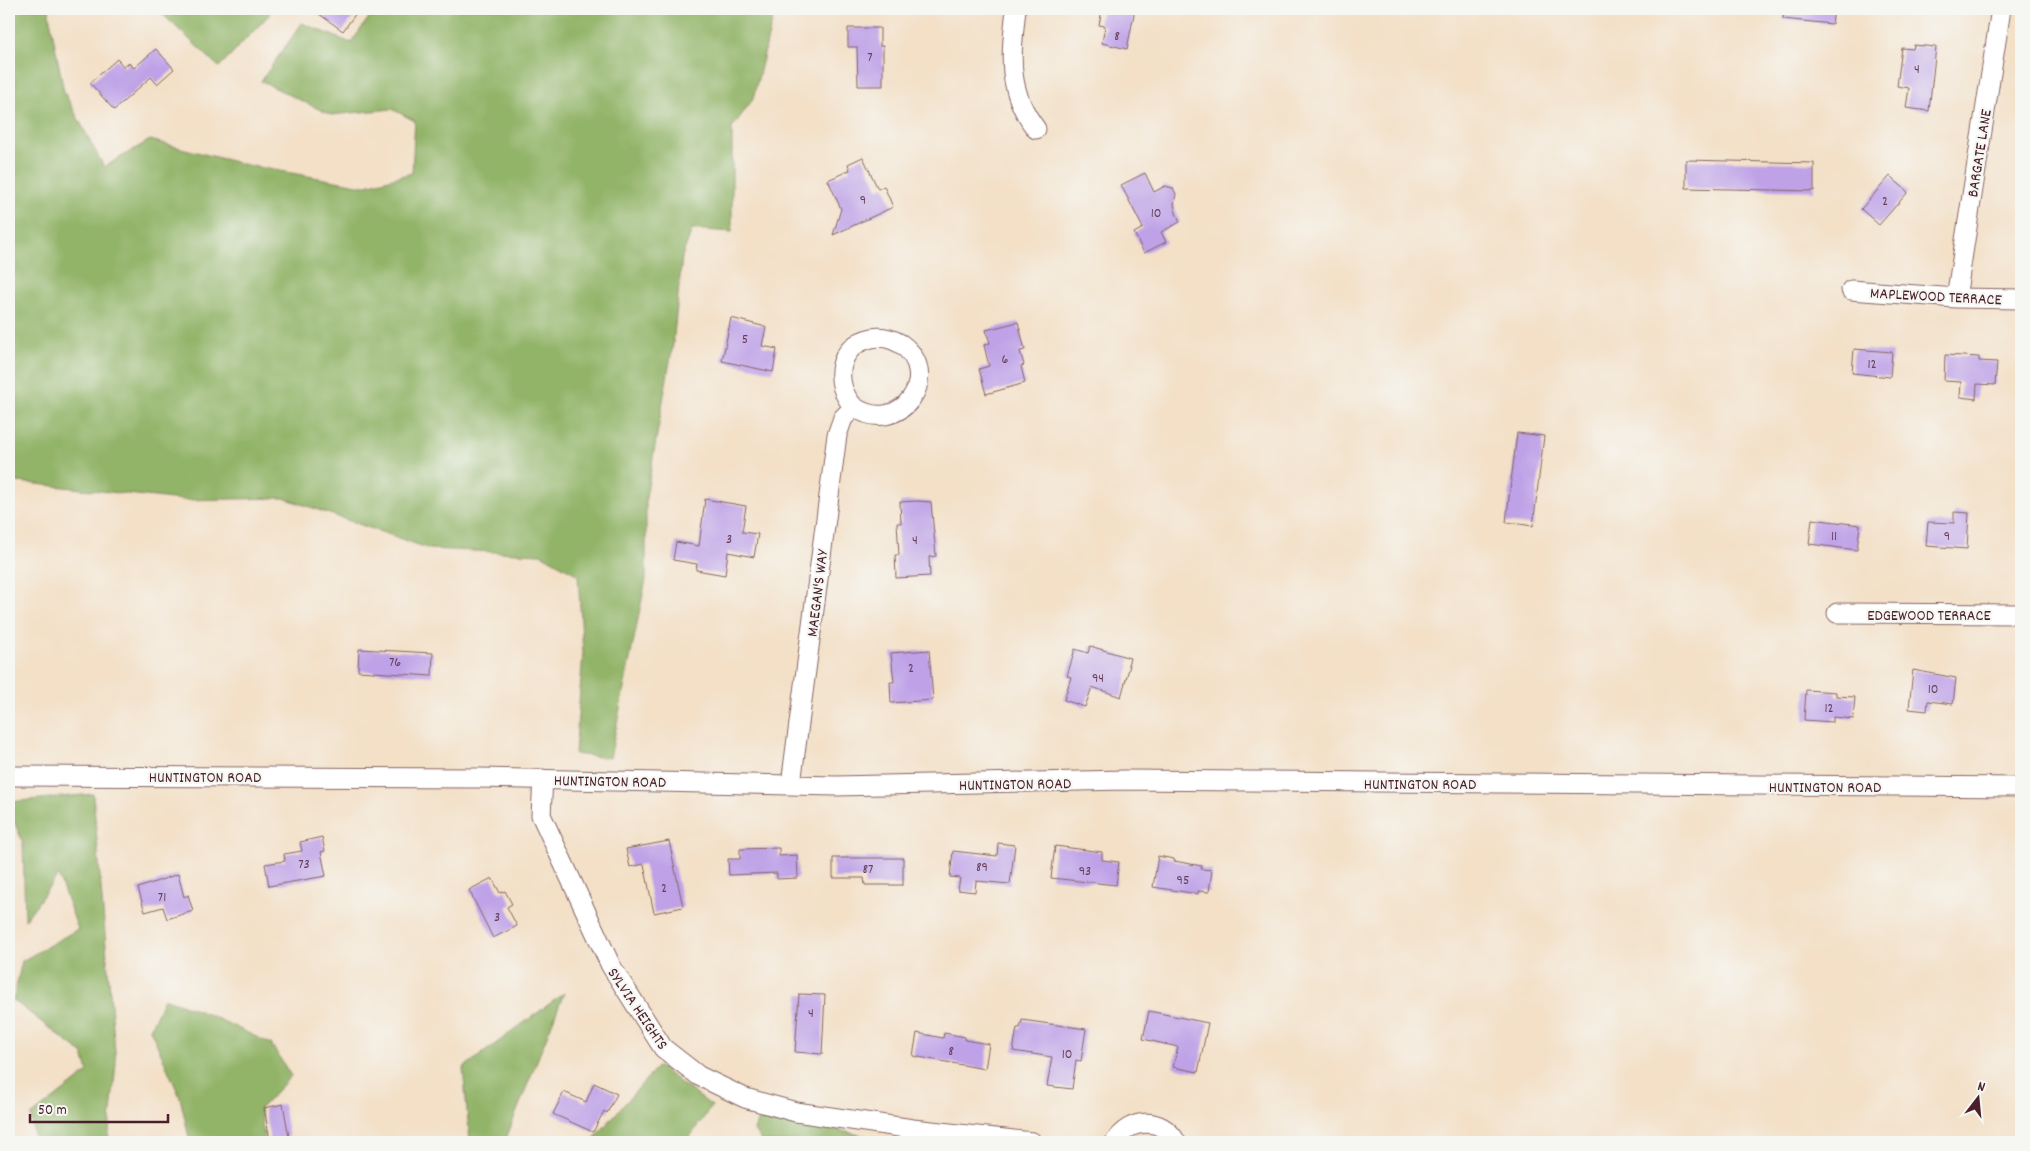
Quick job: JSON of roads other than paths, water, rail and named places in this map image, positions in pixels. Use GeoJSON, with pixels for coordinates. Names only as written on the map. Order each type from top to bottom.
{"type":"FeatureCollection","features":[{"type":"Feature","properties":{"kind":"street"},"geometry":{"type":"LineString","coordinates":[[1016,9],[1010,56],[1015,88],[1023,112],[1036,129]]}},
{"type":"Feature","properties":{"kind":"street","name":"BARGATE LANE"},"geometry":{"type":"LineString","coordinates":[[1956,298],[2001,9]]}},
{"type":"Feature","properties":{"kind":"street","name":"MAPLEWOOD TERRACE"},"geometry":{"type":"LineString","coordinates":[[1851,290],[1956,298],[2021,299]]}},
{"type":"Feature","properties":{"kind":"street"},"geometry":{"type":"LineString","coordinates":[[874,338],[890,339],[904,346],[914,358],[918,373],[916,388],[909,403],[895,413],[878,416],[861,412],[854,407],[848,401],[840,385],[841,368],[848,352],[860,342],[874,338]]}},
{"type":"Feature","properties":{"kind":"street","name":"MAEGAN'S WAY"},"geometry":{"type":"LineString","coordinates":[[791,784],[837,435],[843,418],[854,407]]}},
{"type":"Feature","properties":{"kind":"street","name":"EDGEWOOD TERRACE"},"geometry":{"type":"LineString","coordinates":[[1837,613],[2021,614]]}},
{"type":"Feature","properties":{"kind":"street","name":"HUNTINGTON ROAD"},"geometry":{"type":"LineString","coordinates":[[9,776],[543,779],[913,785],[1126,780],[2021,787]]}},
{"type":"Feature","properties":{"kind":"street","name":"SYLVIA HEIGHTS"},"geometry":{"type":"LineString","coordinates":[[543,779],[541,815],[611,966],[663,1048],[699,1076],[745,1098],[796,1112],[913,1129],[1032,1142]]}},
{"type":"Feature","properties":{"kind":"street"},"geometry":{"type":"LineString","coordinates":[[1115,1142],[1131,1126],[1148,1123],[1165,1129],[1176,1142]]}}]}
